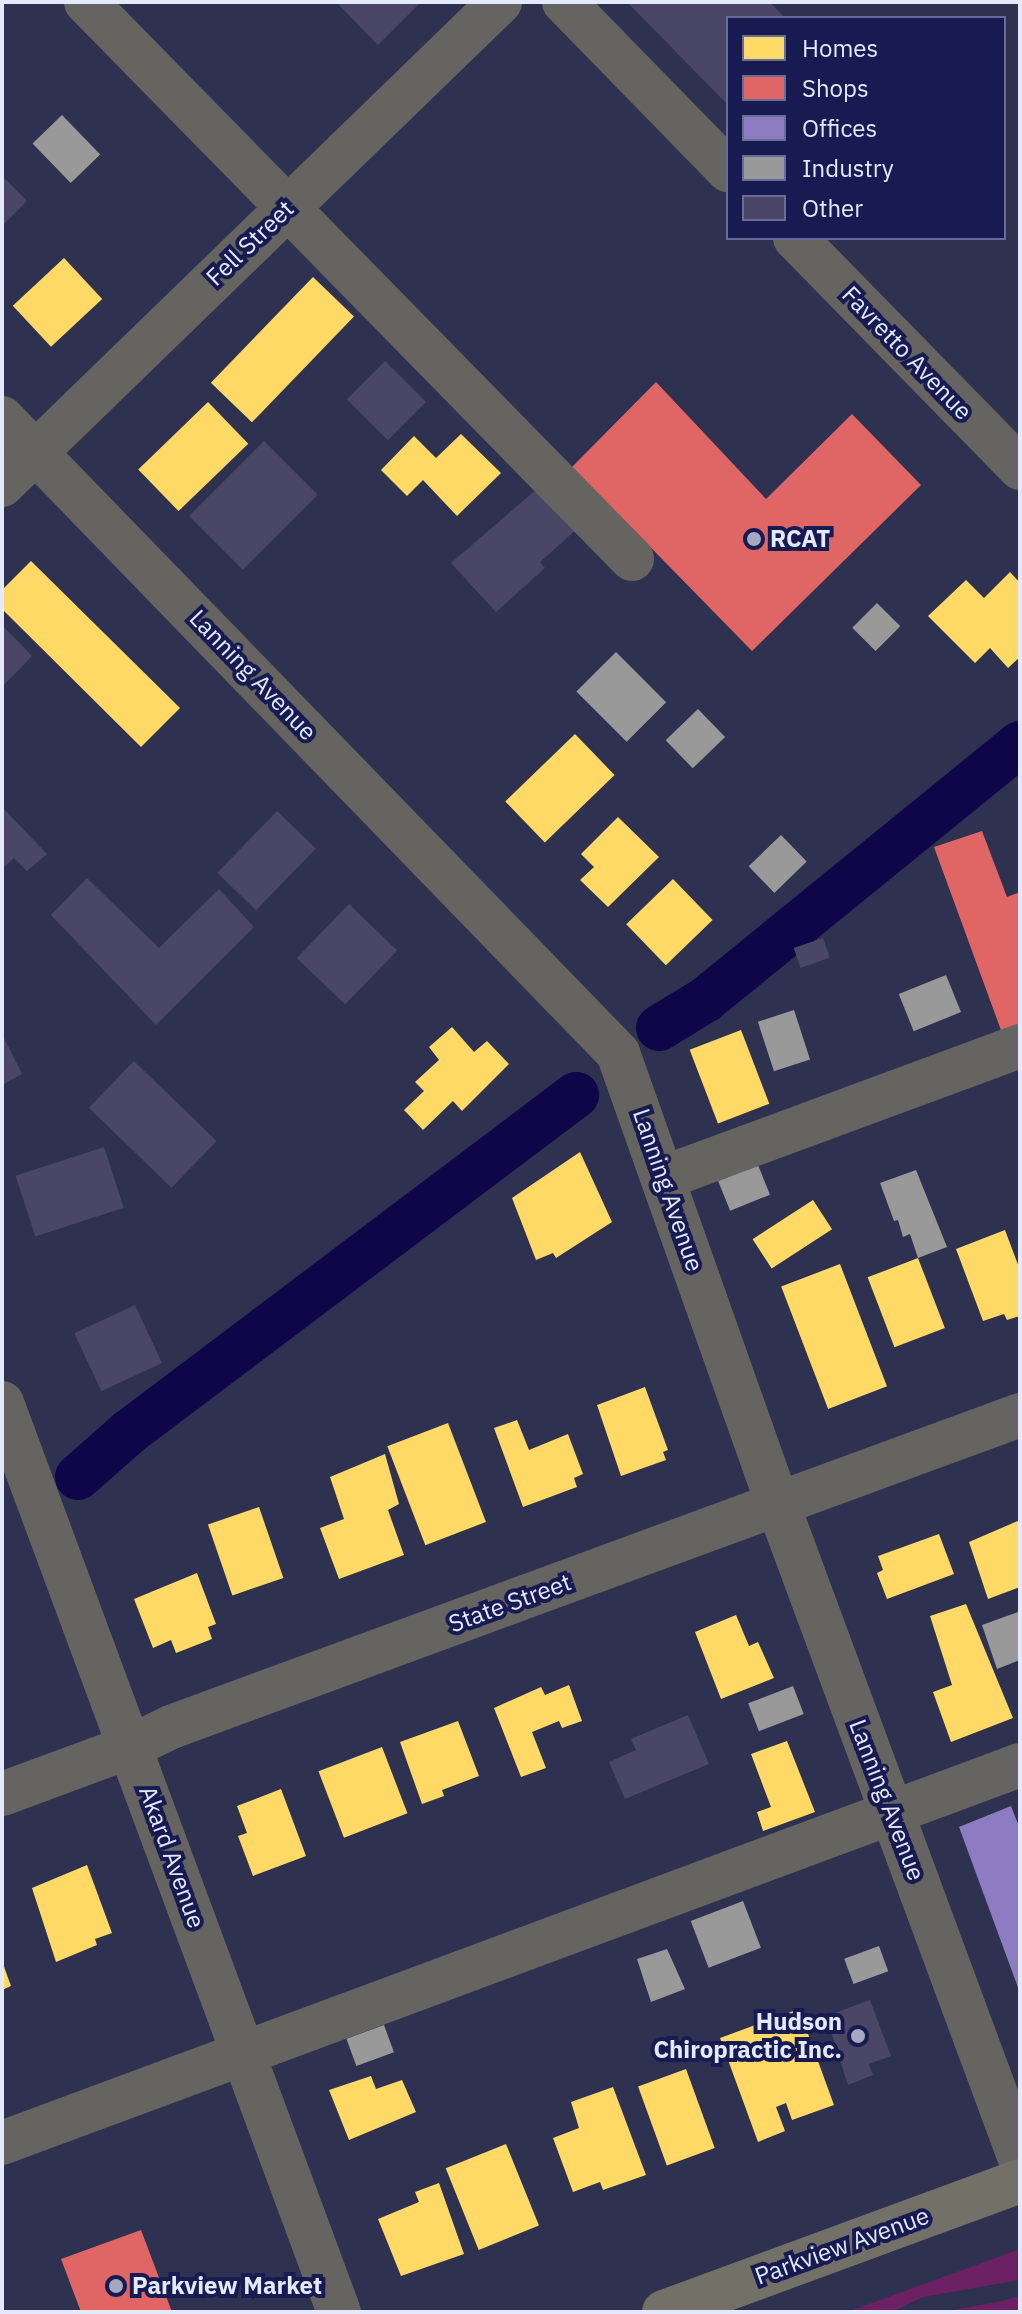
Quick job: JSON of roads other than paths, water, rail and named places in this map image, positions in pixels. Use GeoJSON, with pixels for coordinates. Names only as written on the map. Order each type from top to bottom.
{"type":"FeatureCollection","features":[{"type":"Feature","properties":{"kind":"main road","name":"Parkview Avenue"},"geometry":{"type":"LineString","coordinates":[[664,2312],[1020,2181]]}},
{"type":"Feature","properties":{"kind":"street"},"geometry":{"type":"LineString","coordinates":[[86,2],[632,559]]}},
{"type":"Feature","properties":{"kind":"street","name":"Fell Street"},"geometry":{"type":"LineString","coordinates":[[2,485],[500,2]]}},
{"type":"Feature","properties":{"kind":"street"},"geometry":{"type":"LineString","coordinates":[[564,2],[726,168]]}},
{"type":"Feature","properties":{"kind":"street","name":"Favretto Avenue"},"geometry":{"type":"LineString","coordinates":[[797,240],[1020,468]]}},
{"type":"Feature","properties":{"kind":"street","name":"Lanning Avenue"},"geometry":{"type":"LineString","coordinates":[[2,418],[608,1039],[624,1065],[778,1505],[1020,2159]]}},
{"type":"Feature","properties":{"kind":"street"},"geometry":{"type":"LineString","coordinates":[[663,1178],[1020,1046]]}},
{"type":"Feature","properties":{"kind":"street","name":"Akard Avenue"},"geometry":{"type":"LineString","coordinates":[[2,1403],[132,1746],[339,2312]]}},
{"type":"Feature","properties":{"kind":"street","name":"State Street"},"geometry":{"type":"LineString","coordinates":[[2,1794],[132,1746],[171,1727],[1020,1415]]}},
{"type":"Feature","properties":{"kind":"street"},"geometry":{"type":"LineString","coordinates":[[2,2143],[1020,1765]]}},
{"type":"Feature","properties":{"kind":"waterway"},"geometry":{"type":"LineString","coordinates":[[659,1028],[705,1000],[1020,744]]}},
{"type":"Feature","properties":{"kind":"waterway"},"geometry":{"type":"LineString","coordinates":[[78,1477],[129,1432],[576,1095]]}},
{"type":"Feature","properties":{"kind":"place","name":"RCAT"},"geometry":{"type":"Point","coordinates":[754,539]}},
{"type":"Feature","properties":{"kind":"place","name":"Hudson Chiropractic Inc."},"geometry":{"type":"Point","coordinates":[858,2036]}},
{"type":"Feature","properties":{"kind":"place","name":"Parkview Market"},"geometry":{"type":"Point","coordinates":[116,2286]}}]}
